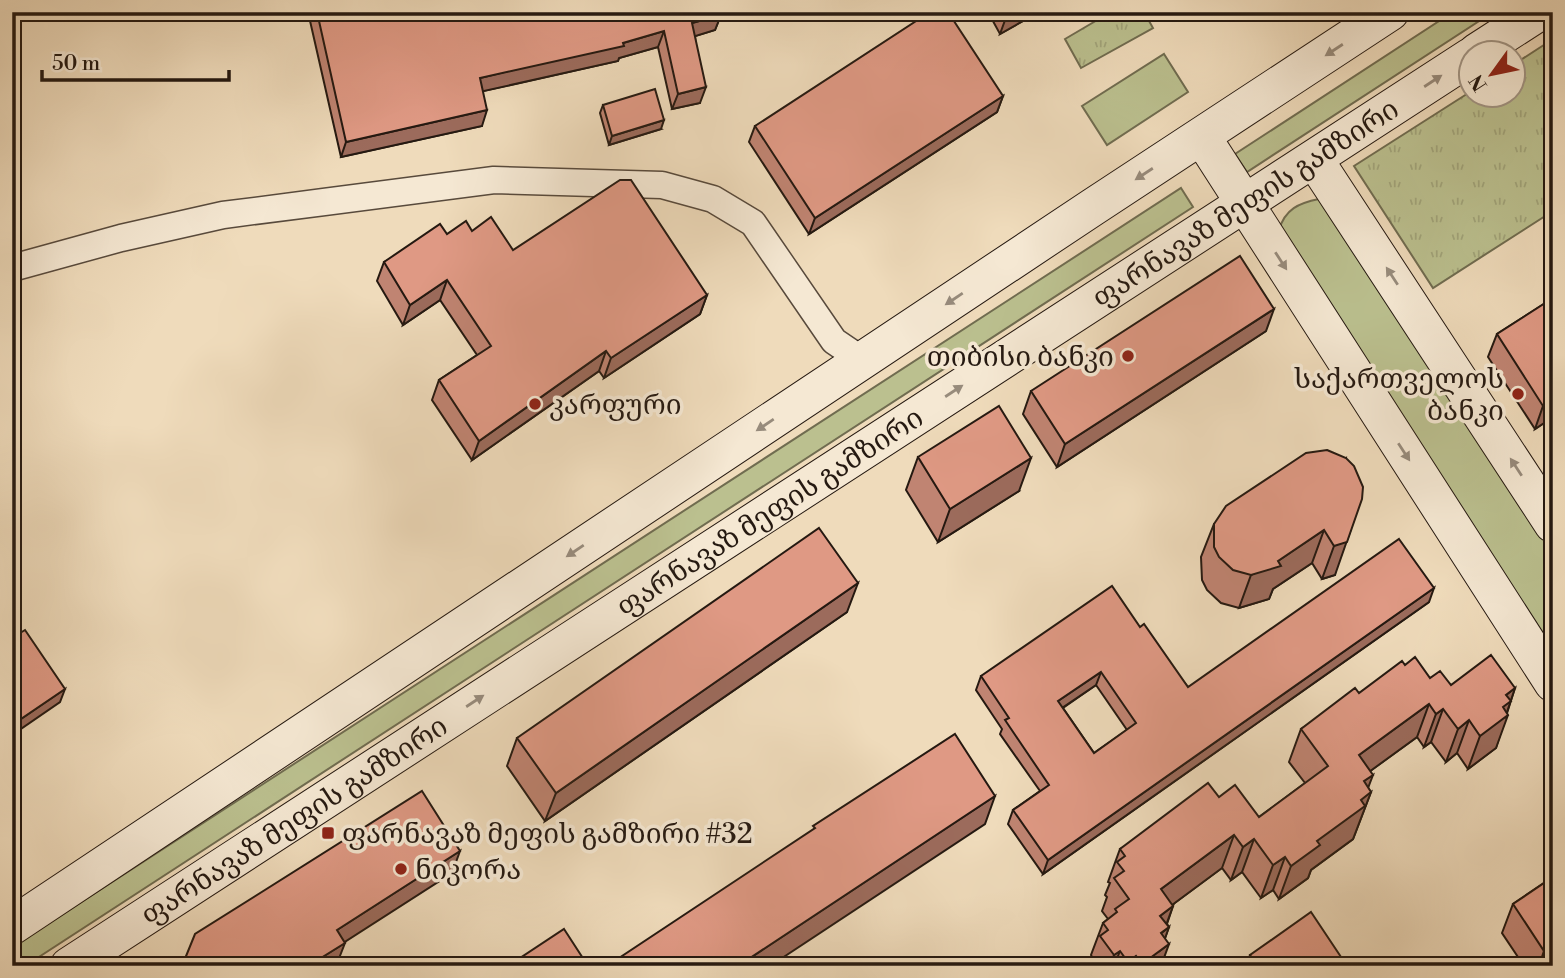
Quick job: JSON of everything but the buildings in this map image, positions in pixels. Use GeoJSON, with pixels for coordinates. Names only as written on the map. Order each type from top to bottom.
{"type":"FeatureCollection","features":[{"type":"Feature","properties":{"kind":"main road"},"geometry":{"type":"LineString","coordinates":[[12,926],[862,360],[1391,12]]}},
{"type":"Feature","properties":{"kind":"main road"},"geometry":{"type":"LineString","coordinates":[[1499,38],[1539,12]]}},
{"type":"Feature","properties":{"kind":"main road","name":"ფარნავაზ მეფის გამზირი"},"geometry":{"type":"LineString","coordinates":[[69,966],[1456,67]]}},
{"type":"Feature","properties":{"kind":"main road"},"geometry":{"type":"LineString","coordinates":[[1202,138],[1553,683]]}},
{"type":"Feature","properties":{"kind":"main road"},"geometry":{"type":"LineString","coordinates":[[1314,159],[1553,524]]}},
{"type":"Feature","properties":{"kind":"street"},"geometry":{"type":"LineString","coordinates":[[12,268],[121,238],[223,215],[350,198],[494,180],[662,184],[712,199],[753,223],[834,341],[862,360]]}},
{"type":"Feature","properties":{"kind":"green space"},"geometry":{"type":"Polygon","coordinates":[[[1111,12],[1144,12],[1153,28],[1081,68],[1065,39],[1111,12]]]}},
{"type":"Feature","properties":{"kind":"green space"},"geometry":{"type":"Polygon","coordinates":[[[1453,12],[1493,12],[1247,172],[1235,154],[1453,12]]]}},
{"type":"Feature","properties":{"kind":"green space"},"geometry":{"type":"Polygon","coordinates":[[[1553,39],[1553,211],[1433,288],[1354,166],[1456,101],[1456,108],[1526,108],[1526,57],[1553,39]]]}},
{"type":"Feature","properties":{"kind":"green space"},"geometry":{"type":"Polygon","coordinates":[[[1164,54],[1188,92],[1107,145],[1082,106],[1164,54]]]}},
{"type":"Feature","properties":{"kind":"green space"},"geometry":{"type":"Polygon","coordinates":[[[1181,188],[1193,207],[25,966],[12,966],[12,947],[1181,188]]]}},
{"type":"Feature","properties":{"kind":"green space"},"geometry":{"type":"Polygon","coordinates":[[[1319,199],[1553,541],[1553,664],[1279,230],[1285,217],[1294,208],[1319,199]]]}},
{"type":"Feature","properties":{"kind":"place","name":"თიბისი ბანკი"},"geometry":{"type":"Point","coordinates":[1128,356]}},
{"type":"Feature","properties":{"kind":"place","name":"საქართველოს ბანკი"},"geometry":{"type":"Point","coordinates":[1518,394]}},
{"type":"Feature","properties":{"kind":"place","name":"კარფური"},"geometry":{"type":"Point","coordinates":[535,404]}},
{"type":"Feature","properties":{"kind":"place","name":"ფარნავაზ მეფის გამზირი #32"},"geometry":{"type":"Point","coordinates":[328,833]}},
{"type":"Feature","properties":{"kind":"place","name":"ნიკორა"},"geometry":{"type":"Point","coordinates":[401,869]}}]}
